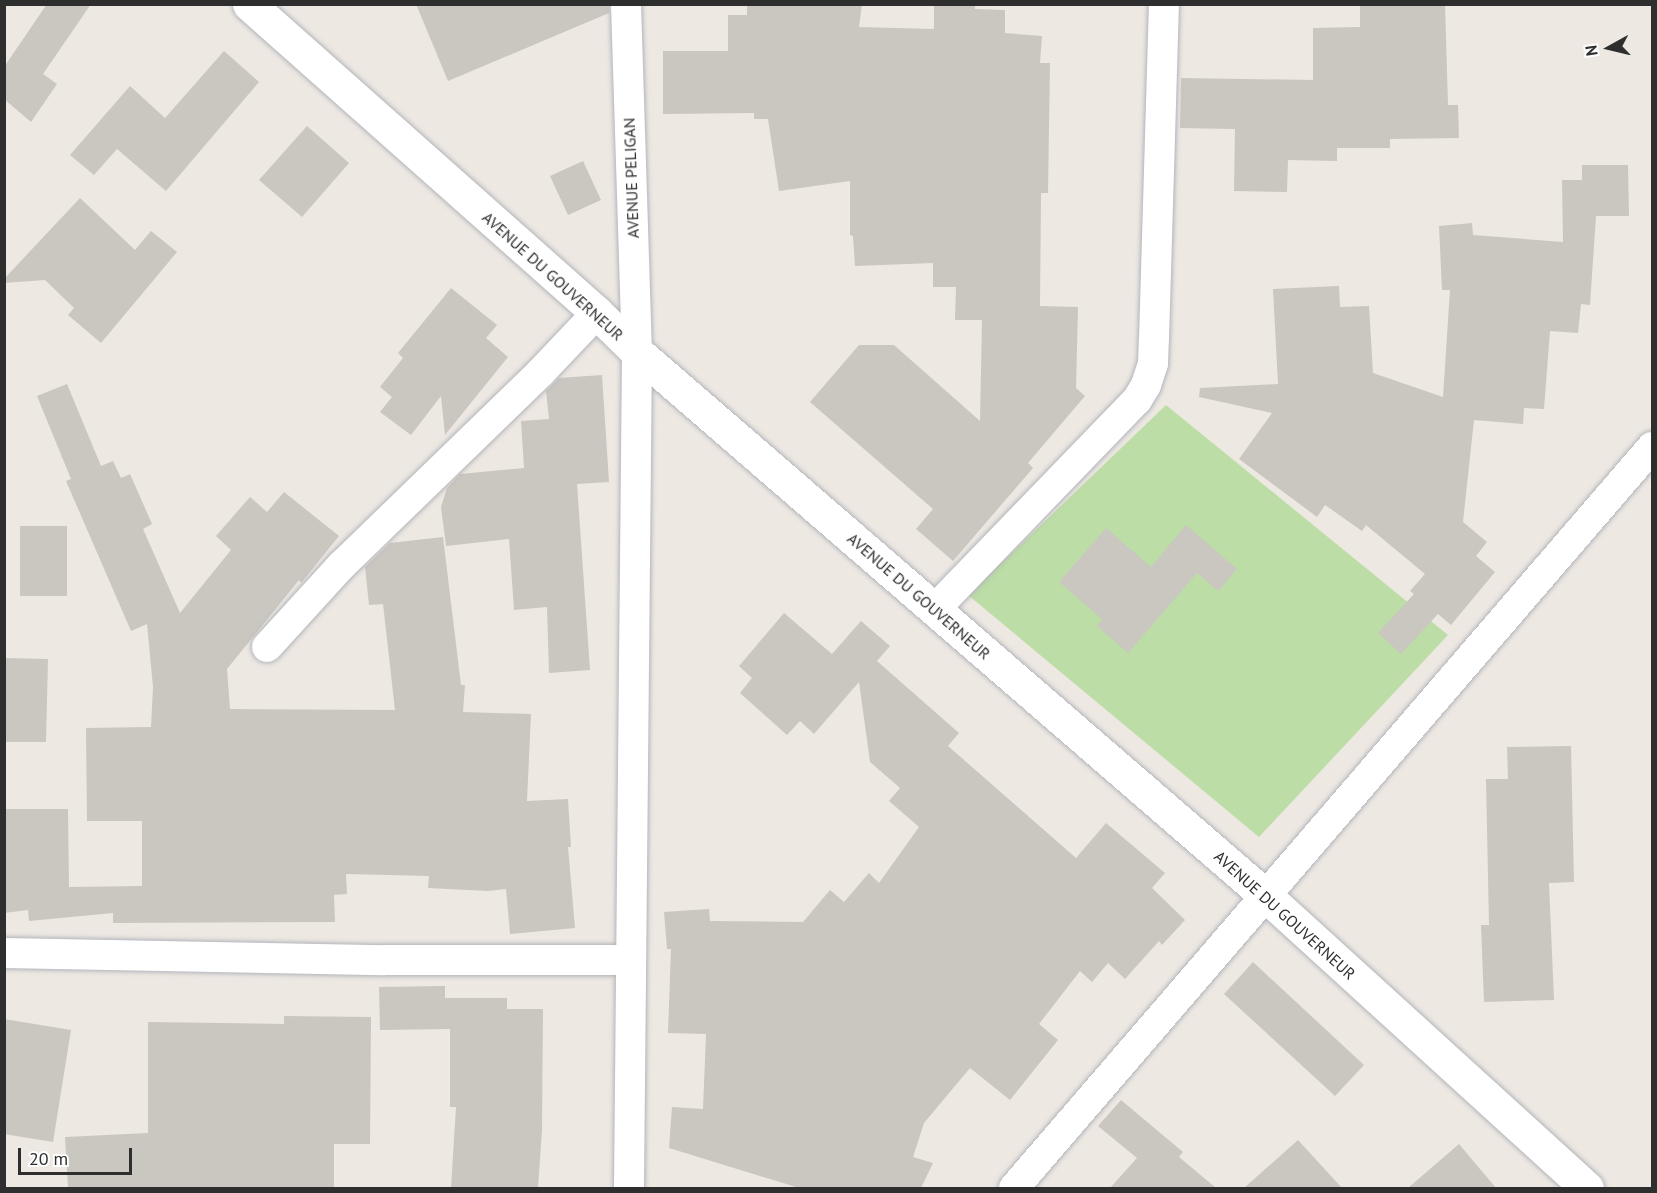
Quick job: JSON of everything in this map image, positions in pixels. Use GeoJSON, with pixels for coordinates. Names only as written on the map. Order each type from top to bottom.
{"type":"FeatureCollection","features":[{"type":"Feature","properties":{"kind":"street","name":"AVENUE DU GOUVERNEUR"},"geometry":{"type":"LineString","coordinates":[[249,4],[597,313],[637,352],[1266,896],[1587,1188]]}},
{"type":"Feature","properties":{"kind":"street","name":"AVENUE PELIGAN"},"geometry":{"type":"LineString","coordinates":[[626,4],[637,352],[629,1188]]}},
{"type":"Feature","properties":{"kind":"street"},"geometry":{"type":"LineString","coordinates":[[935,609],[1137,400],[1146,385],[1153,364],[1164,4]]}},
{"type":"Feature","properties":{"kind":"street"},"geometry":{"type":"LineString","coordinates":[[267,647],[342,565],[541,372],[597,313]]}},
{"type":"Feature","properties":{"kind":"street"},"geometry":{"type":"LineString","coordinates":[[1014,1188],[1653,447]]}},
{"type":"Feature","properties":{"kind":"street"},"geometry":{"type":"LineString","coordinates":[[4,953],[384,960],[630,960]]}},
{"type":"Feature","properties":{"kind":"green space"},"geometry":{"type":"Polygon","coordinates":[[[1166,405],[1448,635],[1259,837],[968,595],[1166,405]]]}},
{"type":"Feature","properties":{"kind":"building"},"geometry":{"type":"Polygon","coordinates":[[[47,4],[91,4],[43,74],[57,84],[31,122],[4,99],[4,67],[47,4]]]}},
{"type":"Feature","properties":{"kind":"building"},"geometry":{"type":"Polygon","coordinates":[[[416,4],[609,4],[609,13],[448,81],[416,4]]]}},
{"type":"Feature","properties":{"kind":"building"},"geometry":{"type":"Polygon","coordinates":[[[747,4],[862,4],[859,27],[934,29],[934,4],[975,4],[975,9],[1005,10],[1005,33],[1042,36],[1040,63],[1050,63],[1048,193],[1041,193],[1040,306],[1078,307],[1076,388],[1085,396],[1028,463],[1033,468],[953,561],[916,529],[933,509],[810,402],[859,345],[894,345],[980,421],[982,320],[955,320],[956,287],[933,287],[933,263],[855,266],[853,236],[850,235],[850,181],[779,191],[768,119],[754,119],[754,113],[663,114],[663,51],[728,51],[728,15],[747,15],[747,4]]]}},
{"type":"Feature","properties":{"kind":"building"},"geometry":{"type":"Polygon","coordinates":[[[1360,4],[1445,4],[1448,105],[1458,105],[1459,138],[1390,139],[1390,148],[1337,148],[1337,161],[1288,160],[1287,192],[1234,191],[1235,129],[1180,128],[1181,78],[1313,80],[1313,28],[1360,27],[1360,4]]]}},
{"type":"Feature","properties":{"kind":"building"},"geometry":{"type":"Polygon","coordinates":[[[224,51],[259,82],[166,191],[117,149],[94,175],[70,155],[130,86],[165,118],[224,51]]]}},
{"type":"Feature","properties":{"kind":"building"},"geometry":{"type":"Polygon","coordinates":[[[307,126],[349,163],[302,217],[259,180],[307,126]]]}},
{"type":"Feature","properties":{"kind":"building"},"geometry":{"type":"Polygon","coordinates":[[[583,161],[601,200],[568,215],[550,176],[583,161]]]}},
{"type":"Feature","properties":{"kind":"building"},"geometry":{"type":"Polygon","coordinates":[[[1582,165],[1628,165],[1629,216],[1596,216],[1590,305],[1581,304],[1578,333],[1550,331],[1544,409],[1524,408],[1523,424],[1474,420],[1463,522],[1487,542],[1476,556],[1495,572],[1451,625],[1438,614],[1401,654],[1378,633],[1414,594],[1410,591],[1425,574],[1366,525],[1362,531],[1325,505],[1317,517],[1239,459],[1272,413],[1199,397],[1200,388],[1278,384],[1273,289],[1339,286],[1340,307],[1369,306],[1373,373],[1443,397],[1450,290],[1442,290],[1439,226],[1472,223],[1473,235],[1563,242],[1562,180],[1582,180],[1582,165]]]}},
{"type":"Feature","properties":{"kind":"building"},"geometry":{"type":"Polygon","coordinates":[[[80,198],[135,250],[151,231],[177,252],[101,343],[68,315],[74,308],[45,280],[4,283],[4,279],[80,198]]]}},
{"type":"Feature","properties":{"kind":"building"},"geometry":{"type":"Polygon","coordinates":[[[451,288],[497,325],[486,338],[508,357],[445,435],[441,396],[411,435],[380,412],[392,397],[380,387],[403,358],[398,353],[451,288]]]}},
{"type":"Feature","properties":{"kind":"building"},"geometry":{"type":"Polygon","coordinates":[[[602,375],[609,482],[577,484],[590,670],[549,673],[547,607],[514,610],[509,539],[446,546],[441,507],[447,488],[460,474],[524,468],[521,421],[549,419],[546,391],[559,378],[602,375]]]}},
{"type":"Feature","properties":{"kind":"building"},"geometry":{"type":"Polygon","coordinates":[[[67,384],[101,466],[113,461],[121,478],[130,474],[152,524],[143,529],[180,613],[231,550],[216,536],[250,497],[267,512],[284,492],[339,536],[301,583],[299,580],[227,669],[230,709],[395,710],[383,604],[369,605],[365,567],[390,543],[443,537],[461,685],[465,685],[463,712],[531,714],[527,801],[568,799],[571,847],[568,847],[575,928],[510,934],[506,889],[488,891],[428,888],[429,876],[346,874],[347,894],[334,895],[335,922],[113,923],[113,913],[29,921],[28,910],[4,913],[4,809],[68,809],[69,887],[142,886],[142,821],[87,821],[86,728],[151,727],[153,687],[147,624],[131,631],[66,481],[71,479],[37,396],[67,384]]]}},
{"type":"Feature","properties":{"kind":"building"},"geometry":{"type":"Polygon","coordinates":[[[1186,525],[1237,569],[1218,591],[1197,573],[1128,653],[1097,626],[1102,619],[1059,582],[1106,528],[1151,567],[1186,525]]]}},
{"type":"Feature","properties":{"kind":"building"},"geometry":{"type":"Polygon","coordinates":[[[20,526],[67,526],[67,596],[20,596],[20,526]]]}},
{"type":"Feature","properties":{"kind":"building"},"geometry":{"type":"Polygon","coordinates":[[[784,613],[832,654],[861,621],[890,646],[877,661],[959,733],[948,746],[1076,858],[1106,823],[1165,873],[1152,888],[1185,920],[1162,945],[1159,941],[1125,979],[1108,963],[1092,982],[1080,971],[1039,1024],[1058,1040],[1010,1100],[970,1068],[924,1123],[913,1157],[933,1163],[921,1188],[799,1188],[669,1148],[672,1107],[703,1109],[706,1034],[668,1033],[671,949],[667,949],[664,912],[709,909],[710,921],[803,922],[830,890],[844,902],[869,873],[879,883],[919,827],[889,801],[900,788],[870,762],[859,682],[814,734],[800,721],[787,735],[740,693],[752,678],[739,666],[784,613]]]}},
{"type":"Feature","properties":{"kind":"building"},"geometry":{"type":"Polygon","coordinates":[[[4,658],[48,659],[46,742],[4,742],[4,658]]]}},
{"type":"Feature","properties":{"kind":"building"},"geometry":{"type":"Polygon","coordinates":[[[1571,746],[1574,882],[1549,883],[1554,1000],[1484,1002],[1481,925],[1489,925],[1486,779],[1508,779],[1507,747],[1571,746]]]}},
{"type":"Feature","properties":{"kind":"building"},"geometry":{"type":"Polygon","coordinates":[[[1253,962],[1364,1065],[1335,1096],[1224,994],[1253,962]]]}},
{"type":"Feature","properties":{"kind":"building"},"geometry":{"type":"Polygon","coordinates":[[[445,986],[445,998],[507,998],[507,1009],[543,1009],[542,1130],[538,1188],[451,1188],[456,1107],[450,1107],[450,1029],[380,1030],[379,987],[445,986]]]}},
{"type":"Feature","properties":{"kind":"building"},"geometry":{"type":"Polygon","coordinates":[[[284,1016],[371,1017],[370,1144],[334,1144],[334,1188],[68,1188],[65,1137],[148,1133],[148,1022],[284,1024],[284,1016]]]}},
{"type":"Feature","properties":{"kind":"building"},"geometry":{"type":"Polygon","coordinates":[[[4,1019],[71,1030],[53,1142],[4,1134],[4,1019]]]}},
{"type":"Feature","properties":{"kind":"building"},"geometry":{"type":"Polygon","coordinates":[[[1121,1100],[1183,1152],[1179,1157],[1216,1188],[1110,1188],[1137,1158],[1098,1126],[1121,1100]]]}},
{"type":"Feature","properties":{"kind":"building"},"geometry":{"type":"Polygon","coordinates":[[[1298,1140],[1342,1188],[1244,1188],[1298,1140]]]}},
{"type":"Feature","properties":{"kind":"building"},"geometry":{"type":"Polygon","coordinates":[[[1459,1144],[1496,1188],[1408,1188],[1459,1144]]]}}]}
